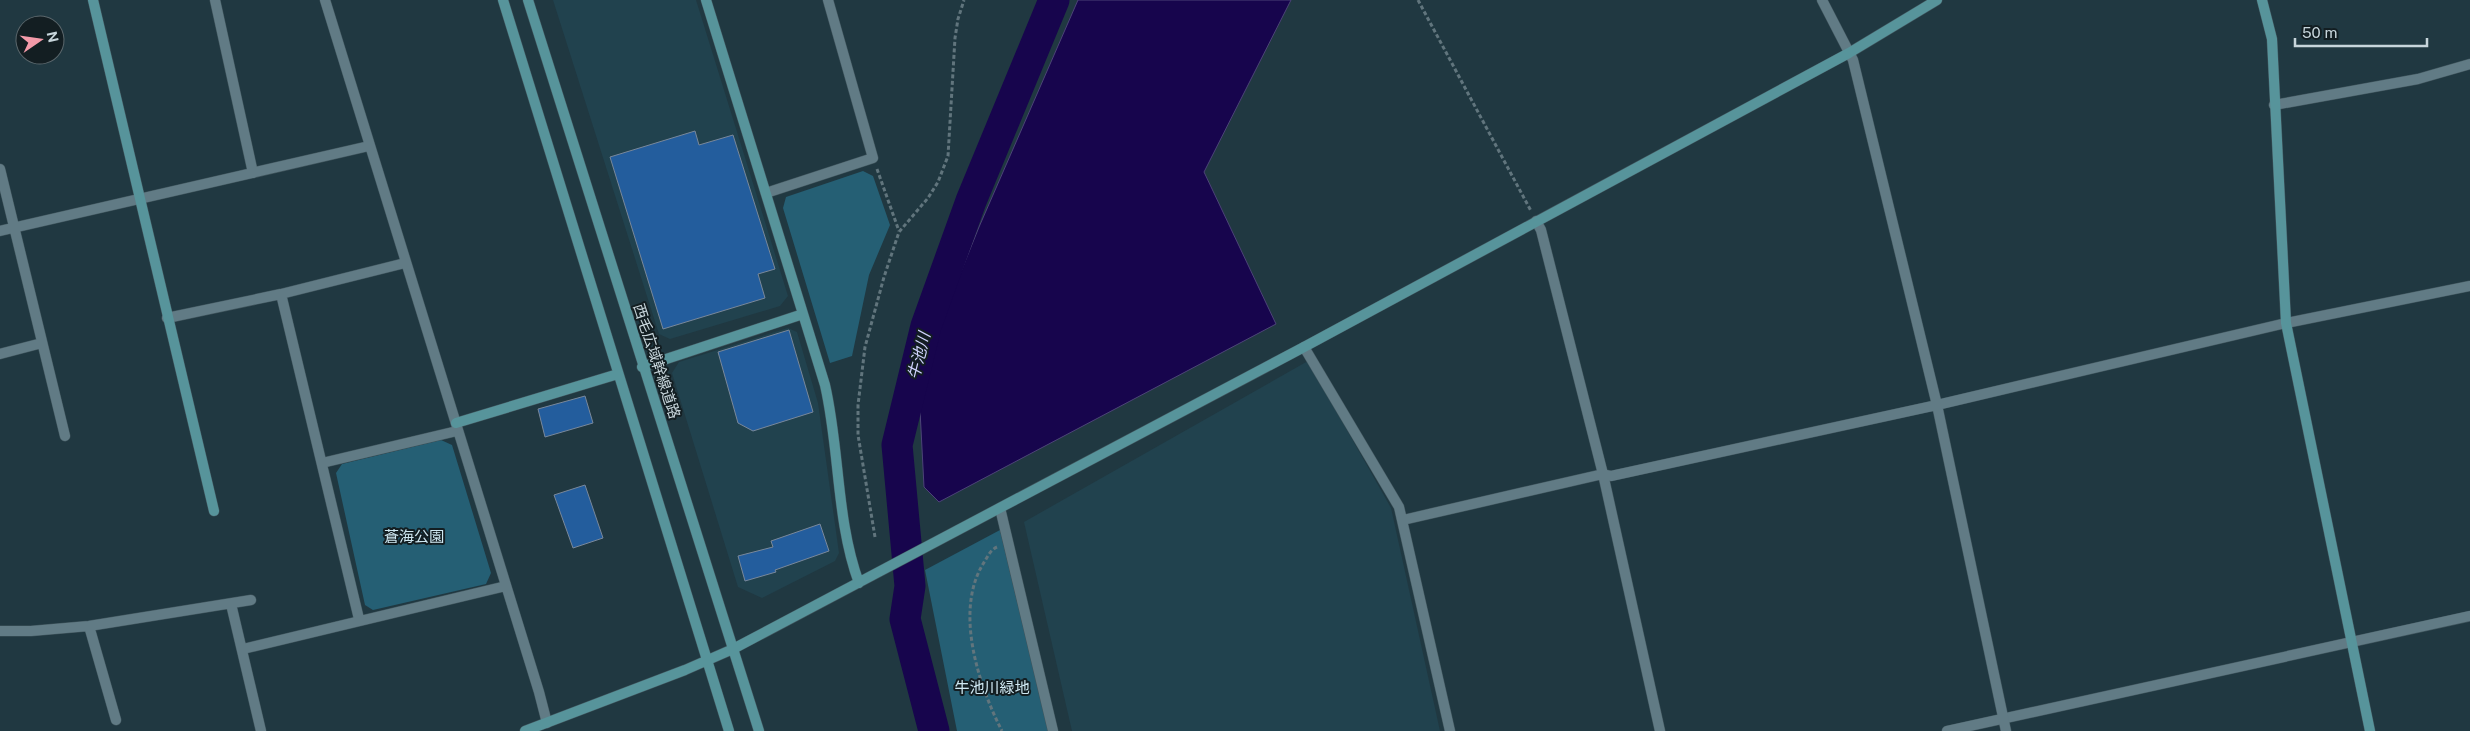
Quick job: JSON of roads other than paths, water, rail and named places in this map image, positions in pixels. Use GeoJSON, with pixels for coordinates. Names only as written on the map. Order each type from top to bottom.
{"type":"FeatureCollection","features":[{"type":"Feature","properties":{"kind":"street"},"geometry":{"type":"LineString","coordinates":[[93,0],[138,198],[214,511]]}},
{"type":"Feature","properties":{"kind":"street"},"geometry":{"type":"LineString","coordinates":[[215,0],[253,173]]}},
{"type":"Feature","properties":{"kind":"street"},"geometry":{"type":"LineString","coordinates":[[325,0],[547,723]]}},
{"type":"Feature","properties":{"kind":"street"},"geometry":{"type":"LineString","coordinates":[[503,0],[729,731]]}},
{"type":"Feature","properties":{"kind":"street","name":"西毛広域幹線道路"},"geometry":{"type":"LineString","coordinates":[[528,0],[642,366],[759,731]]}},
{"type":"Feature","properties":{"kind":"street"},"geometry":{"type":"LineString","coordinates":[[706,0],[829,402],[849,552],[859,583]]}},
{"type":"Feature","properties":{"kind":"street"},"geometry":{"type":"LineString","coordinates":[[766,193],[873,158],[828,0]]}},
{"type":"Feature","properties":{"kind":"street"},"geometry":{"type":"LineString","coordinates":[[1822,0],[1853,60],[1937,405],[2006,731]]}},
{"type":"Feature","properties":{"kind":"street"},"geometry":{"type":"LineString","coordinates":[[527,731],[733,649],[1304,347],[1536,220],[1849,53],[1937,0]]}},
{"type":"Feature","properties":{"kind":"street"},"geometry":{"type":"LineString","coordinates":[[2262,0],[2272,39],[2286,322],[2370,731]]}},
{"type":"Feature","properties":{"kind":"street"},"geometry":{"type":"LineString","coordinates":[[2274,105],[2418,79],[2470,64]]}},
{"type":"Feature","properties":{"kind":"street"},"geometry":{"type":"LineString","coordinates":[[0,231],[369,146]]}},
{"type":"Feature","properties":{"kind":"street"},"geometry":{"type":"LineString","coordinates":[[0,169],[64,436]]}},
{"type":"Feature","properties":{"kind":"street"},"geometry":{"type":"LineString","coordinates":[[1536,220],[1541,230],[1603,474],[1660,731]]}},
{"type":"Feature","properties":{"kind":"street"},"geometry":{"type":"LineString","coordinates":[[167,318],[281,294],[406,264]]}},
{"type":"Feature","properties":{"kind":"street"},"geometry":{"type":"LineString","coordinates":[[1403,520],[1603,474],[1611,476],[1937,405],[2286,322],[2470,286]]}},
{"type":"Feature","properties":{"kind":"street"},"geometry":{"type":"LineString","coordinates":[[281,294],[359,619]]}},
{"type":"Feature","properties":{"kind":"street"},"geometry":{"type":"LineString","coordinates":[[642,366],[802,314]]}},
{"type":"Feature","properties":{"kind":"street"},"geometry":{"type":"LineString","coordinates":[[0,354],[42,343]]}},
{"type":"Feature","properties":{"kind":"street"},"geometry":{"type":"LineString","coordinates":[[1304,347],[1399,507],[1450,731]]}},
{"type":"Feature","properties":{"kind":"street"},"geometry":{"type":"LineString","coordinates":[[322,463],[457,427],[618,374]]}},
{"type":"Feature","properties":{"kind":"street"},"geometry":{"type":"LineString","coordinates":[[1000,508],[1053,731]]}},
{"type":"Feature","properties":{"kind":"street"},"geometry":{"type":"LineString","coordinates":[[243,648],[359,619],[506,586]]}},
{"type":"Feature","properties":{"kind":"street"},"geometry":{"type":"LineString","coordinates":[[0,630],[31,631],[90,626],[250,600]]}},
{"type":"Feature","properties":{"kind":"street"},"geometry":{"type":"LineString","coordinates":[[231,604],[243,648],[261,731]]}},
{"type":"Feature","properties":{"kind":"street"},"geometry":{"type":"LineString","coordinates":[[1947,731],[2351,644],[2470,616]]}},
{"type":"Feature","properties":{"kind":"street"},"geometry":{"type":"LineString","coordinates":[[90,626],[116,720]]}},
{"type":"Feature","properties":{"kind":"waterway","name":"牛池川"},"geometry":{"type":"LineString","coordinates":[[934,731],[905,619],[910,586],[897,445],[926,326],[971,201],[1054,0]]}},
{"type":"Feature","properties":{"kind":"park label","name":"蒼海公園"},"geometry":{"type":"Point","coordinates":[414,536]}},
{"type":"Feature","properties":{"kind":"park label","name":"牛池川緑地"},"geometry":{"type":"Point","coordinates":[992,687]}}]}
